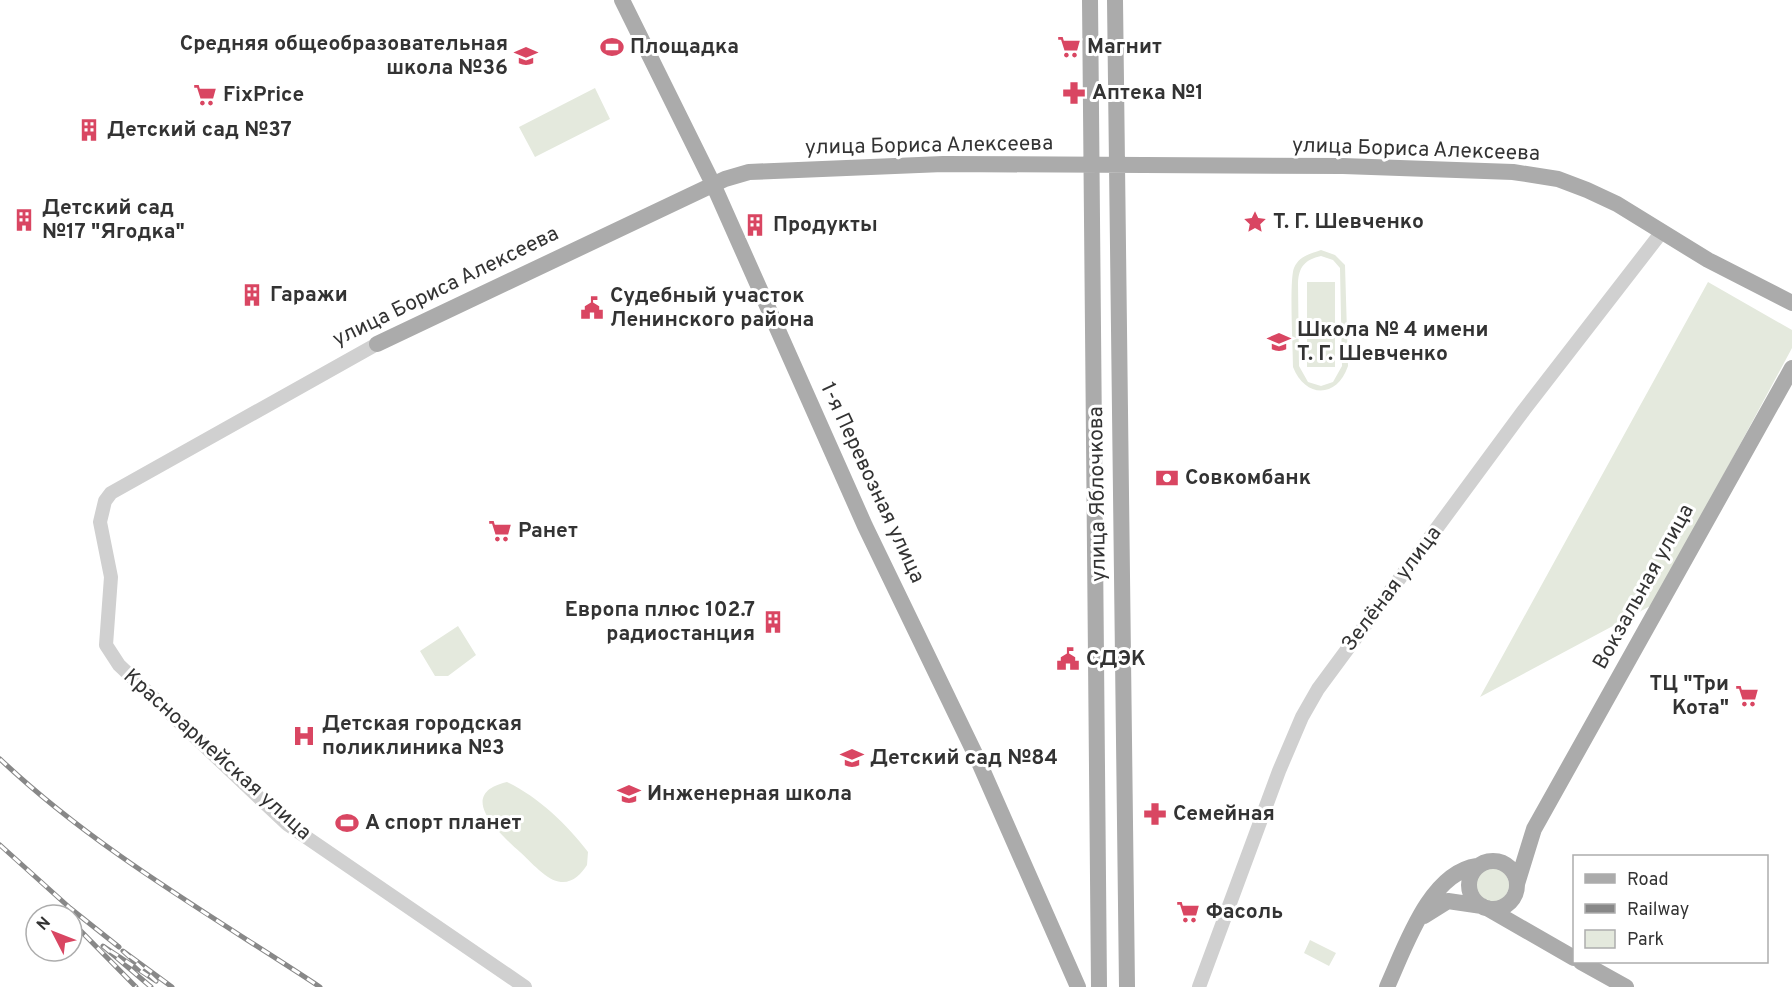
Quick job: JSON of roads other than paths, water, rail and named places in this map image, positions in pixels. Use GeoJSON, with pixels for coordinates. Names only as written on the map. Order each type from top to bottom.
{"type":"FeatureCollection","features":[{"type":"Feature","properties":{"kind":"main road","name":"1-я Перевозная улица"},"geometry":{"type":"LineString","coordinates":[[622,0],[713,184],[865,526],[978,760],[1078,987]]}},
{"type":"Feature","properties":{"kind":"main road","name":"улица Яблочкова"},"geometry":{"type":"LineString","coordinates":[[1090,0],[1099,987]]}},
{"type":"Feature","properties":{"kind":"main road","name":"улица Яблочкова"},"geometry":{"type":"LineString","coordinates":[[1115,0],[1127,987]]}},
{"type":"Feature","properties":{"kind":"main road","name":"улица Бориса Алексеева"},"geometry":{"type":"LineString","coordinates":[[377,344],[713,184],[749,172],[851,166],[1343,166],[1513,172],[1558,179],[1617,204],[1661,233],[1792,303]]}},
{"type":"Feature","properties":{"kind":"main road","name":"Вокзальная улица"},"geometry":{"type":"LineString","coordinates":[[1387,987],[1418,920],[1443,884],[1460,872],[1484,864],[1519,846],[1534,829],[1792,368]]}},
{"type":"Feature","properties":{"kind":"main road","name":"Вокзальная улица"},"geometry":{"type":"LineString","coordinates":[[1516,888],[1534,829]]}},
{"type":"Feature","properties":{"kind":"main road"},"geometry":{"type":"LineString","coordinates":[[1540,938],[1519,915],[1514,874],[1507,865],[1484,864],[1470,876],[1469,888],[1473,898],[1485,907],[1573,957]]}},
{"type":"Feature","properties":{"kind":"main road"},"geometry":{"type":"LineString","coordinates":[[1418,920],[1434,907],[1448,901],[1485,907],[1503,906],[1516,888]]}},
{"type":"Feature","properties":{"kind":"main road"},"geometry":{"type":"LineString","coordinates":[[1583,963],[1626,987]]}},
{"type":"Feature","properties":{"kind":"street","name":"Зелёная улица"},"geometry":{"type":"LineString","coordinates":[[1199,987],[1236,881],[1302,717],[1328,674],[1524,410],[1661,233]]}},
{"type":"Feature","properties":{"kind":"street","name":"улица Бориса Алексеева"},"geometry":{"type":"LineString","coordinates":[[111,493],[377,344]]}},
{"type":"Feature","properties":{"kind":"street","name":"Красноармейская улица"},"geometry":{"type":"LineString","coordinates":[[111,493],[105,501],[100,522],[111,577],[106,628],[110,654],[287,824],[525,987]]}},
{"type":"Feature","properties":{"kind":"railway"},"geometry":{"type":"LineString","coordinates":[[0,759],[37,792],[114,852],[320,987]]}},
{"type":"Feature","properties":{"kind":"railway"},"geometry":{"type":"LineString","coordinates":[[0,845],[70,908],[119,947]]}},
{"type":"Feature","properties":{"kind":"railway"},"geometry":{"type":"LineString","coordinates":[[84,934],[136,987]]}},
{"type":"Feature","properties":{"kind":"railway"},"geometry":{"type":"LineString","coordinates":[[151,987],[103,946],[156,981],[123,951],[172,987]]}},
{"type":"Feature","properties":{"kind":"place","name":"Площадка"},"geometry":{"type":"Point","coordinates":[612,47]}},
{"type":"Feature","properties":{"kind":"place","name":"Магнит"},"geometry":{"type":"Point","coordinates":[1069,47]}},
{"type":"Feature","properties":{"kind":"place","name":"Средняя общеобразовательная школа №36"},"geometry":{"type":"Point","coordinates":[526,56]}},
{"type":"Feature","properties":{"kind":"place","name":"Аптека №1"},"geometry":{"type":"Point","coordinates":[1074,93]}},
{"type":"Feature","properties":{"kind":"place","name":"FixPrice"},"geometry":{"type":"Point","coordinates":[205,95]}},
{"type":"Feature","properties":{"kind":"place","name":"Детский сад №37"},"geometry":{"type":"Point","coordinates":[89,130]}},
{"type":"Feature","properties":{"kind":"place","name":"Детский сад №17 \"Ягодка\""},"geometry":{"type":"Point","coordinates":[24,220]}},
{"type":"Feature","properties":{"kind":"place","name":"Т. Г. Шевченко"},"geometry":{"type":"Point","coordinates":[1255,222]}},
{"type":"Feature","properties":{"kind":"place","name":"Продукты"},"geometry":{"type":"Point","coordinates":[755,225]}},
{"type":"Feature","properties":{"kind":"place","name":"Гаражи"},"geometry":{"type":"Point","coordinates":[252,295]}},
{"type":"Feature","properties":{"kind":"place","name":"Судебный участок Ленинского района"},"geometry":{"type":"Point","coordinates":[592,308]}},
{"type":"Feature","properties":{"kind":"place","name":"Школа № 4 имени Т. Г. Шевченко"},"geometry":{"type":"Point","coordinates":[1279,342]}},
{"type":"Feature","properties":{"kind":"place","name":"Совкомбанк"},"geometry":{"type":"Point","coordinates":[1167,478]}},
{"type":"Feature","properties":{"kind":"place","name":"Ранет"},"geometry":{"type":"Point","coordinates":[500,531]}},
{"type":"Feature","properties":{"kind":"place","name":"Европа плюс 102.7 радиостанция"},"geometry":{"type":"Point","coordinates":[773,622]}},
{"type":"Feature","properties":{"kind":"place","name":"СДЭК"},"geometry":{"type":"Point","coordinates":[1068,659]}},
{"type":"Feature","properties":{"kind":"place","name":"ТЦ \"Три Кота\""},"geometry":{"type":"Point","coordinates":[1747,696]}},
{"type":"Feature","properties":{"kind":"place","name":"Детская городская поликлиника №3"},"geometry":{"type":"Point","coordinates":[304,736]}},
{"type":"Feature","properties":{"kind":"place","name":"Детский сад №84"},"geometry":{"type":"Point","coordinates":[852,758]}},
{"type":"Feature","properties":{"kind":"place","name":"Инженерная школа"},"geometry":{"type":"Point","coordinates":[629,794]}},
{"type":"Feature","properties":{"kind":"place","name":"Семейная"},"geometry":{"type":"Point","coordinates":[1155,814]}},
{"type":"Feature","properties":{"kind":"place","name":"А спорт планет"},"geometry":{"type":"Point","coordinates":[347,823]}},
{"type":"Feature","properties":{"kind":"place","name":"Фасоль"},"geometry":{"type":"Point","coordinates":[1188,912]}}]}
